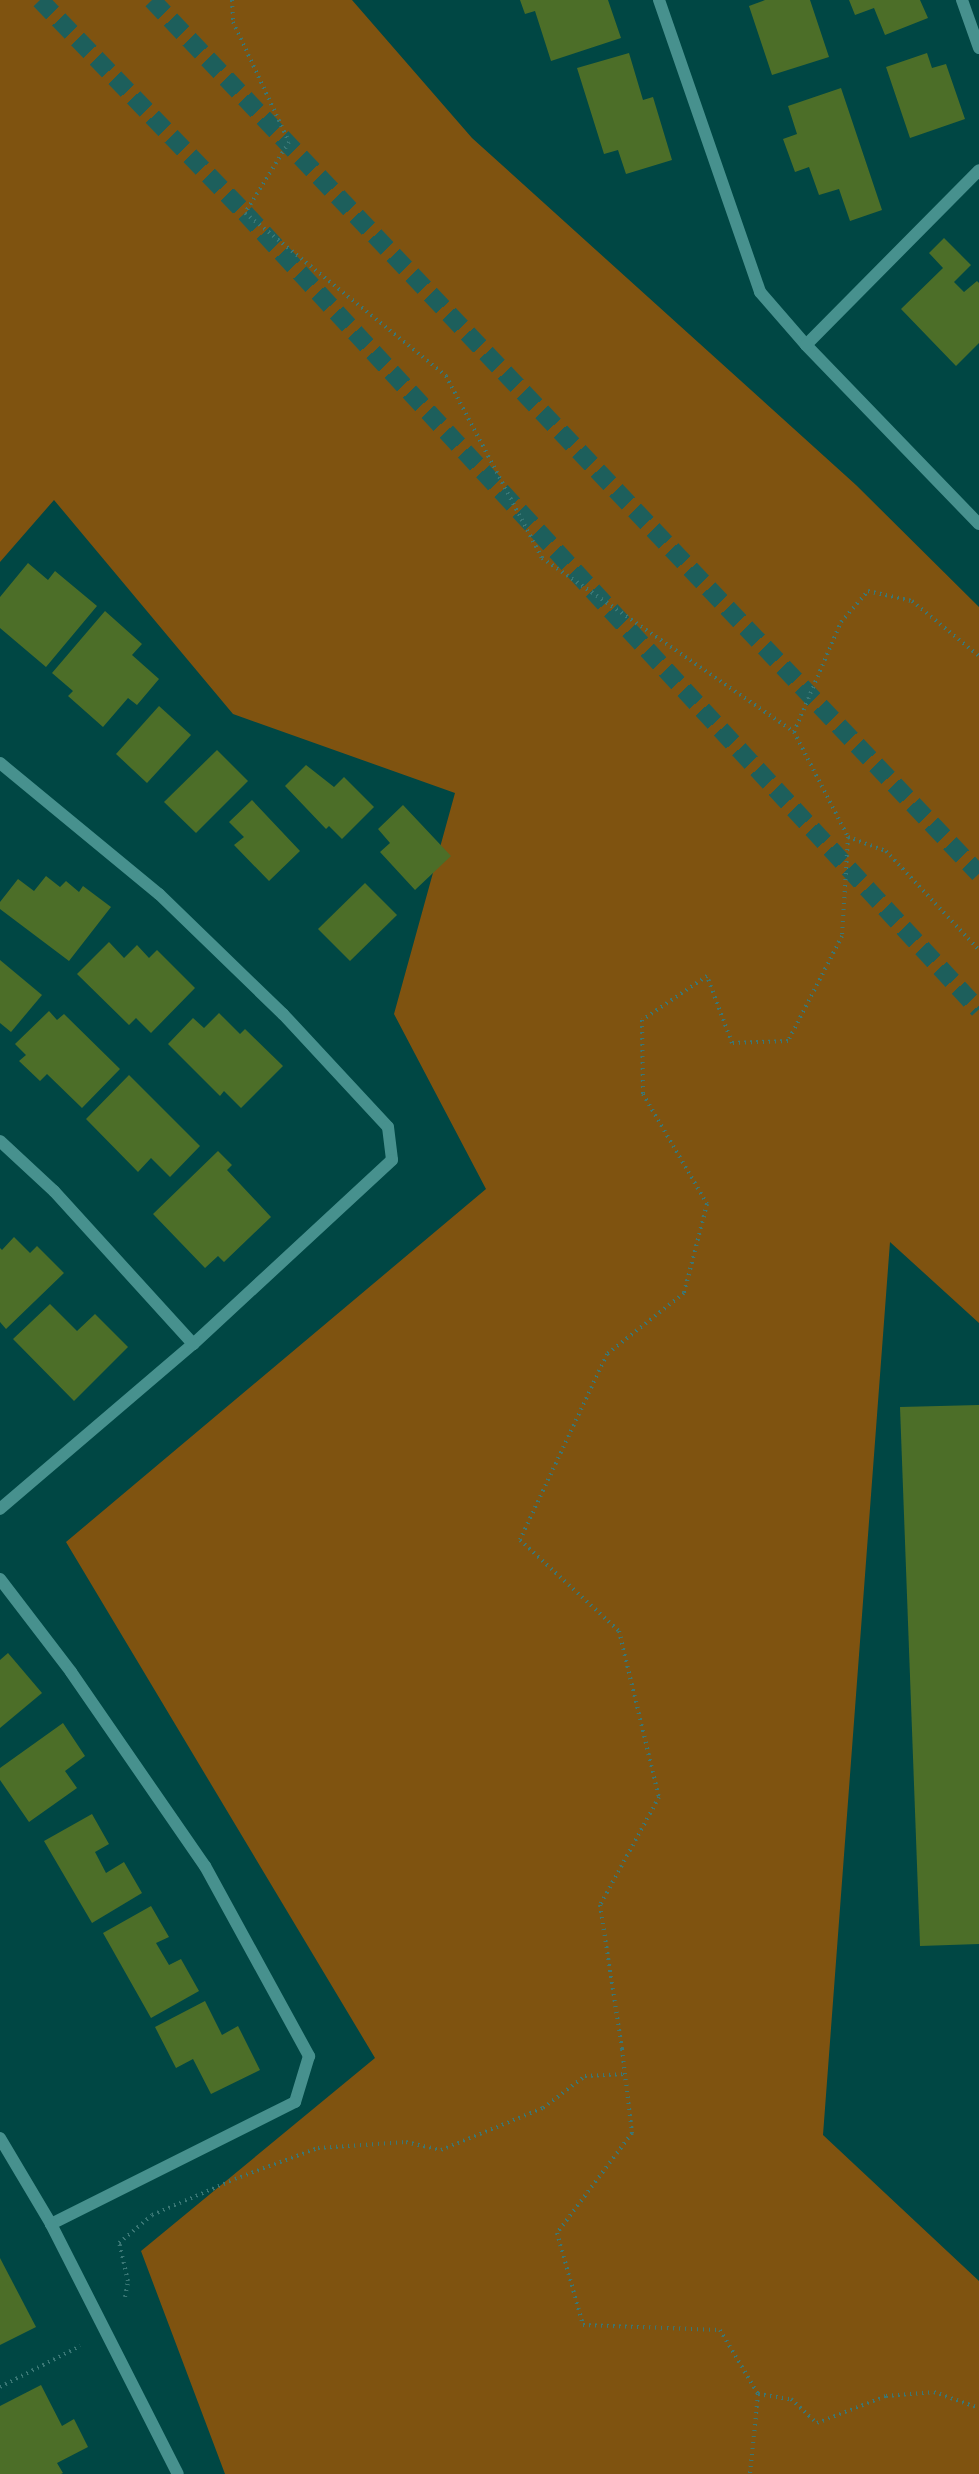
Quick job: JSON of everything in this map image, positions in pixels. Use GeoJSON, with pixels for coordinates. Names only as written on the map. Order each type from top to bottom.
{"type":"FeatureCollection","features":[{"type":"Feature","properties":{"kind":"street"},"geometry":{"type":"LineString","coordinates":[[659,0],[760,292],[806,345],[979,524]]}},
{"type":"Feature","properties":{"kind":"street"},"geometry":{"type":"LineString","coordinates":[[962,0],[979,48]]}},
{"type":"Feature","properties":{"kind":"street"},"geometry":{"type":"LineString","coordinates":[[806,345],[979,170]]}},
{"type":"Feature","properties":{"kind":"street"},"geometry":{"type":"LineString","coordinates":[[0,764],[159,894],[283,1014],[388,1127],[392,1160],[193,1344],[0,1509]]}},
{"type":"Feature","properties":{"kind":"street"},"geometry":{"type":"LineString","coordinates":[[0,1141],[54,1191],[193,1344]]}},
{"type":"Feature","properties":{"kind":"street"},"geometry":{"type":"LineString","coordinates":[[0,1579],[71,1672],[205,1866],[309,2056],[295,2102],[51,2224]]}},
{"type":"Feature","properties":{"kind":"street"},"geometry":{"type":"LineString","coordinates":[[0,2138],[51,2224],[178,2474]]}},
{"type":"Feature","properties":{"kind":"path"},"geometry":{"type":"LineString","coordinates":[[232,0],[233,22],[289,142],[244,213],[446,375],[542,558],[794,732],[848,837],[842,936],[788,1041],[732,1043],[708,976],[642,1020],[643,1094],[707,1204],[684,1293],[607,1354],[520,1540],[619,1631],[659,1797],[600,1905],[626,2074],[632,2133],[557,2233],[583,2325],[720,2330],[758,2394],[750,2474]]}},
{"type":"Feature","properties":{"kind":"path"},"geometry":{"type":"LineString","coordinates":[[794,732],[841,622],[868,591],[912,601],[979,656]]}},
{"type":"Feature","properties":{"kind":"path"},"geometry":{"type":"LineString","coordinates":[[848,837],[886,852],[979,950]]}},
{"type":"Feature","properties":{"kind":"path"},"geometry":{"type":"LineString","coordinates":[[0,2387],[106,2333],[123,2305],[128,2282],[119,2243],[152,2215],[235,2179],[318,2148],[406,2142],[441,2150],[543,2108],[585,2076],[626,2074]]}},
{"type":"Feature","properties":{"kind":"path"},"geometry":{"type":"LineString","coordinates":[[758,2394],[791,2399],[817,2423],[886,2396],[934,2391],[979,2408]]}},
{"type":"Feature","properties":{"kind":"shaded area"},"geometry":{"type":"Polygon","coordinates":[[[0,0],[352,0],[472,138],[856,485],[979,607],[979,1323],[890,1242],[823,2135],[979,2281],[979,2474],[225,2474],[141,2251],[375,2058],[66,1542],[486,1189],[394,1014],[455,793],[233,714],[54,500],[0,562],[0,0]]]}},
{"type":"Feature","properties":{"kind":"building"},"geometry":{"type":"Polygon","coordinates":[[[520,0],[608,0],[621,38],[551,61],[535,11],[525,14],[520,0]]]}},
{"type":"Feature","properties":{"kind":"building"},"geometry":{"type":"Polygon","coordinates":[[[765,0],[810,0],[829,57],[772,75],[749,6],[765,0]]]}},
{"type":"Feature","properties":{"kind":"building"},"geometry":{"type":"Polygon","coordinates":[[[849,0],[920,0],[928,18],[885,35],[874,8],[855,15],[849,0]]]}},
{"type":"Feature","properties":{"kind":"building"},"geometry":{"type":"Polygon","coordinates":[[[629,53],[643,100],[653,97],[672,160],[626,174],[618,150],[604,154],[577,68],[629,53]]]}},
{"type":"Feature","properties":{"kind":"building"},"geometry":{"type":"Polygon","coordinates":[[[927,53],[932,68],[946,64],[965,119],[910,138],[886,67],[927,53]]]}},
{"type":"Feature","properties":{"kind":"building"},"geometry":{"type":"Polygon","coordinates":[[[841,88],[882,210],[850,221],[839,189],[819,195],[809,167],[795,172],[783,139],[797,134],[788,106],[841,88]]]}},
{"type":"Feature","properties":{"kind":"building"},"geometry":{"type":"Polygon","coordinates":[[[944,238],[971,265],[954,282],[964,292],[977,281],[979,283],[979,343],[956,366],[901,309],[943,268],[929,253],[944,238]]]}},
{"type":"Feature","properties":{"kind":"building"},"geometry":{"type":"Polygon","coordinates":[[[28,563],[48,580],[55,571],[97,606],[46,667],[0,628],[0,597],[28,563]]]}},
{"type":"Feature","properties":{"kind":"building"},"geometry":{"type":"Polygon","coordinates":[[[105,611],[142,644],[132,655],[159,679],[137,705],[128,698],[103,727],[68,696],[73,691],[52,673],[105,611]]]}},
{"type":"Feature","properties":{"kind":"building"},"geometry":{"type":"Polygon","coordinates":[[[159,706],[191,735],[147,783],[116,754],[159,706]]]}},
{"type":"Feature","properties":{"kind":"building"},"geometry":{"type":"Polygon","coordinates":[[[217,750],[248,781],[196,833],[164,802],[217,750]]]}},
{"type":"Feature","properties":{"kind":"building"},"geometry":{"type":"Polygon","coordinates":[[[306,765],[334,787],[344,777],[374,807],[342,839],[329,826],[326,829],[285,786],[306,765]]]}},
{"type":"Feature","properties":{"kind":"building"},"geometry":{"type":"Polygon","coordinates":[[[252,800],[300,851],[269,881],[234,845],[244,837],[229,822],[252,800]]]}},
{"type":"Feature","properties":{"kind":"building"},"geometry":{"type":"Polygon","coordinates":[[[403,805],[451,856],[415,890],[380,852],[390,843],[378,829],[403,805]]]}},
{"type":"Feature","properties":{"kind":"building"},"geometry":{"type":"Polygon","coordinates":[[[46,876],[60,887],[66,881],[79,892],[83,886],[111,907],[69,961],[0,909],[0,902],[18,879],[34,891],[46,876]]]}},
{"type":"Feature","properties":{"kind":"building"},"geometry":{"type":"Polygon","coordinates":[[[365,883],[397,915],[350,961],[318,929],[365,883]]]}},
{"type":"Feature","properties":{"kind":"building"},"geometry":{"type":"Polygon","coordinates":[[[109,942],[124,958],[137,945],[149,958],[157,950],[195,988],[151,1033],[136,1018],[129,1025],[77,974],[109,942]]]}},
{"type":"Feature","properties":{"kind":"building"},"geometry":{"type":"Polygon","coordinates":[[[0,960],[42,995],[11,1032],[0,1023],[0,960]]]}},
{"type":"Feature","properties":{"kind":"building"},"geometry":{"type":"Polygon","coordinates":[[[49,1011],[57,1020],[64,1014],[120,1069],[82,1108],[47,1074],[40,1081],[19,1061],[26,1055],[15,1044],[49,1011]]]}},
{"type":"Feature","properties":{"kind":"building"},"geometry":{"type":"Polygon","coordinates":[[[219,1013],[240,1034],[245,1029],[283,1066],[241,1108],[224,1091],[220,1096],[168,1044],[193,1018],[204,1028],[219,1013]]]}},
{"type":"Feature","properties":{"kind":"building"},"geometry":{"type":"Polygon","coordinates":[[[129,1075],[200,1146],[170,1177],[151,1158],[138,1172],[86,1119],[129,1075]]]}},
{"type":"Feature","properties":{"kind":"building"},"geometry":{"type":"Polygon","coordinates":[[[218,1151],[232,1165],[227,1170],[271,1217],[224,1262],[218,1256],[205,1268],[153,1214],[218,1151]]]}},
{"type":"Feature","properties":{"kind":"building"},"geometry":{"type":"Polygon","coordinates":[[[14,1237],[30,1253],[37,1246],[64,1273],[6,1329],[0,1322],[0,1248],[2,1250],[14,1237]]]}},
{"type":"Feature","properties":{"kind":"building"},"geometry":{"type":"Polygon","coordinates":[[[50,1304],[77,1331],[95,1314],[128,1347],[74,1401],[13,1339],[50,1304]]]}},
{"type":"Feature","properties":{"kind":"building"},"geometry":{"type":"Polygon","coordinates":[[[979,1405],[979,1944],[920,1946],[900,1407],[979,1405]]]}},
{"type":"Feature","properties":{"kind":"building"},"geometry":{"type":"Polygon","coordinates":[[[8,1653],[42,1693],[0,1728],[0,1660],[8,1653]]]}},
{"type":"Feature","properties":{"kind":"building"},"geometry":{"type":"Polygon","coordinates":[[[63,1723],[85,1756],[65,1771],[77,1788],[29,1822],[0,1780],[0,1768],[63,1723]]]}},
{"type":"Feature","properties":{"kind":"building"},"geometry":{"type":"Polygon","coordinates":[[[92,1814],[109,1844],[95,1852],[106,1873],[124,1862],[142,1893],[92,1923],[44,1841],[92,1814]]]}},
{"type":"Feature","properties":{"kind":"building"},"geometry":{"type":"Polygon","coordinates":[[[151,1906],[169,1937],[156,1943],[169,1965],[181,1959],[199,1991],[151,2018],[103,1933],[151,1906]]]}},
{"type":"Feature","properties":{"kind":"building"},"geometry":{"type":"Polygon","coordinates":[[[205,2001],[222,2035],[238,2026],[260,2070],[211,2094],[193,2059],[176,2068],[155,2027],[205,2001]]]}},
{"type":"Feature","properties":{"kind":"building"},"geometry":{"type":"Polygon","coordinates":[[[0,2258],[36,2327],[0,2345],[0,2258]]]}},
{"type":"Feature","properties":{"kind":"building"},"geometry":{"type":"Polygon","coordinates":[[[41,2385],[62,2426],[74,2419],[88,2447],[57,2463],[63,2473],[61,2474],[0,2474],[0,2406],[41,2385]]]}},
{"type":"Feature","properties":{"kind":"tunnel"},"geometry":{"type":"LineString","coordinates":[[40,0],[245,213],[979,1010]]}},
{"type":"Feature","properties":{"kind":"tunnel"},"geometry":{"type":"LineString","coordinates":[[152,0],[979,874]]}}]}
